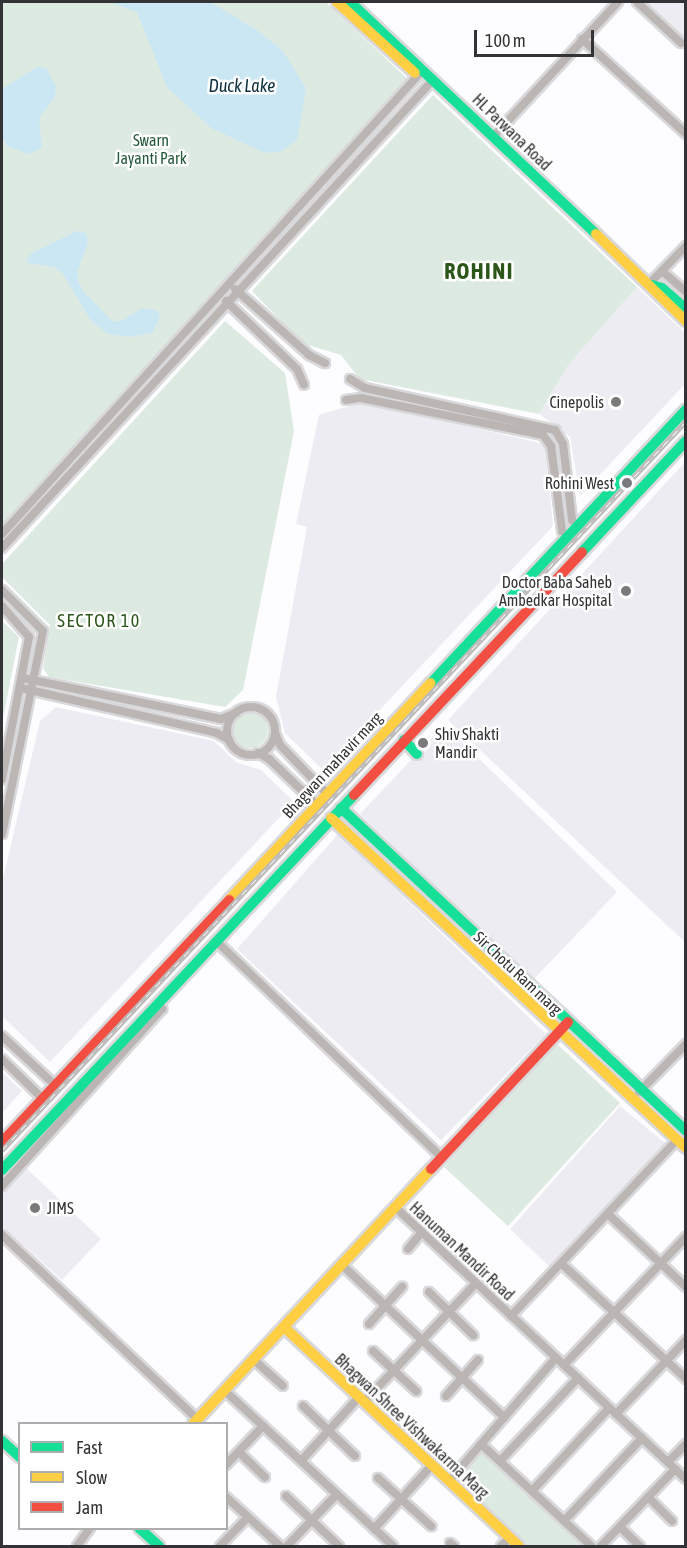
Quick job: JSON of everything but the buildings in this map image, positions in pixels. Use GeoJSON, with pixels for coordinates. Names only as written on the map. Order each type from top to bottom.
{"type":"FeatureCollection","features":[{"type":"Feature","properties":{"kind":"street"},"geometry":{"type":"LineString","coordinates":[[2,534],[421,73],[337,2]]}},
{"type":"Feature","properties":{"kind":"street","name":"HL Parwana Road"},"geometry":{"type":"LineString","coordinates":[[350,2],[421,73],[488,129],[492,136],[651,284],[656,294],[686,321]]}},
{"type":"Feature","properties":{"kind":"street"},"geometry":{"type":"LineString","coordinates":[[492,136],[615,2]]}},
{"type":"Feature","properties":{"kind":"street"},"geometry":{"type":"LineString","coordinates":[[637,2],[681,43]]}},
{"type":"Feature","properties":{"kind":"street"},"geometry":{"type":"LineString","coordinates":[[582,39],[686,134]]}},
{"type":"Feature","properties":{"kind":"street"},"geometry":{"type":"LineString","coordinates":[[2,549],[431,82]]}},
{"type":"Feature","properties":{"kind":"street"},"geometry":{"type":"LineString","coordinates":[[651,284],[684,250]]}},
{"type":"Feature","properties":{"kind":"street"},"geometry":{"type":"LineString","coordinates":[[662,271],[686,292]]}},
{"type":"Feature","properties":{"kind":"street"},"geometry":{"type":"LineString","coordinates":[[230,284],[309,356],[325,363]]}},
{"type":"Feature","properties":{"kind":"street","name":"HL Parwana Road"},"geometry":{"type":"LineString","coordinates":[[651,284],[662,288],[686,309]]}},
{"type":"Feature","properties":{"kind":"street"},"geometry":{"type":"LineString","coordinates":[[220,294],[297,369],[304,385]]}},
{"type":"Feature","properties":{"kind":"street"},"geometry":{"type":"LineString","coordinates":[[350,379],[365,388],[555,430],[563,444],[572,520]]}},
{"type":"Feature","properties":{"kind":"street"},"geometry":{"type":"LineString","coordinates":[[346,400],[361,398],[543,435],[551,446],[562,531]]}},
{"type":"Feature","properties":{"kind":"street","name":"Bhagwan mahavir marg"},"geometry":{"type":"LineString","coordinates":[[2,1142],[686,410]]}},
{"type":"Feature","properties":{"kind":"street"},"geometry":{"type":"LineString","coordinates":[[2,1170],[404,740],[507,639],[686,441]]}},
{"type":"Feature","properties":{"kind":"street"},"geometry":{"type":"LineString","coordinates":[[2,590],[43,631],[35,680],[2,834]]}},
{"type":"Feature","properties":{"kind":"street"},"geometry":{"type":"LineString","coordinates":[[2,606],[30,637],[2,779]]}},
{"type":"Feature","properties":{"kind":"street"},"geometry":{"type":"LineString","coordinates":[[23,678],[221,719],[248,707],[261,709],[272,719],[280,745],[327,794]]}},
{"type":"Feature","properties":{"kind":"street"},"geometry":{"type":"LineString","coordinates":[[21,688],[217,733],[229,740],[240,752],[258,753],[269,759],[316,804]]}},
{"type":"Feature","properties":{"kind":"street"},"geometry":{"type":"LineString","coordinates":[[229,740],[228,724],[236,712]]}},
{"type":"Feature","properties":{"kind":"street"},"geometry":{"type":"LineString","coordinates":[[258,753],[270,746],[275,732]]}},
{"type":"Feature","properties":{"kind":"street"},"geometry":{"type":"LineString","coordinates":[[404,740],[417,754]]}},
{"type":"Feature","properties":{"kind":"street","name":"Sir Chotu Ram marg"},"geometry":{"type":"LineString","coordinates":[[341,808],[686,1131]]}},
{"type":"Feature","properties":{"kind":"street","name":"Sir Chotu Ram marg"},"geometry":{"type":"LineString","coordinates":[[331,818],[681,1144]]}},
{"type":"Feature","properties":{"kind":"street"},"geometry":{"type":"LineString","coordinates":[[216,941],[441,1157]]}},
{"type":"Feature","properties":{"kind":"street"},"geometry":{"type":"LineString","coordinates":[[2,1186],[162,1009],[159,1003]]}},
{"type":"Feature","properties":{"kind":"street"},"geometry":{"type":"LineString","coordinates":[[126,1008],[141,1021]]}},
{"type":"Feature","properties":{"kind":"street"},"geometry":{"type":"LineString","coordinates":[[2,1235],[195,1421],[568,1022]]}},
{"type":"Feature","properties":{"kind":"street"},"geometry":{"type":"LineString","coordinates":[[2,1036],[55,1085]]}},
{"type":"Feature","properties":{"kind":"street"},"geometry":{"type":"LineString","coordinates":[[632,1100],[686,1044]]}},
{"type":"Feature","properties":{"kind":"street"},"geometry":{"type":"LineString","coordinates":[[2,1059],[42,1098]]}},
{"type":"Feature","properties":{"kind":"street"},"geometry":{"type":"LineString","coordinates":[[511,1316],[563,1265],[608,1214],[681,1144]]}},
{"type":"Feature","properties":{"kind":"street","name":"Hanuman Mandir Road"},"geometry":{"type":"LineString","coordinates":[[395,1206],[686,1479]]}},
{"type":"Feature","properties":{"kind":"street"},"geometry":{"type":"LineString","coordinates":[[608,1214],[686,1287]]}},
{"type":"Feature","properties":{"kind":"street"},"geometry":{"type":"LineString","coordinates":[[408,1249],[422,1232]]}},
{"type":"Feature","properties":{"kind":"street"},"geometry":{"type":"LineString","coordinates":[[564,1365],[686,1237]]}},
{"type":"Feature","properties":{"kind":"street"},"geometry":{"type":"LineString","coordinates":[[340,1264],[504,1417]]}},
{"type":"Feature","properties":{"kind":"street"},"geometry":{"type":"LineString","coordinates":[[563,1265],[686,1379]]}},
{"type":"Feature","properties":{"kind":"street"},"geometry":{"type":"LineString","coordinates":[[301,1461],[393,1370],[476,1283]]}},
{"type":"Feature","properties":{"kind":"street"},"geometry":{"type":"LineString","coordinates":[[369,1324],[402,1287]]}},
{"type":"Feature","properties":{"kind":"street"},"geometry":{"type":"LineString","coordinates":[[429,1292],[473,1335]]}},
{"type":"Feature","properties":{"kind":"street","name":"Bhagwan Shree Vishwakarma Marg"},"geometry":{"type":"LineString","coordinates":[[284,1327],[519,1546]]}},
{"type":"Feature","properties":{"kind":"street"},"geometry":{"type":"LineString","coordinates":[[532,1491],[686,1340]]}},
{"type":"Feature","properties":{"kind":"street"},"geometry":{"type":"LineString","coordinates":[[373,1351],[416,1391]]}},
{"type":"Feature","properties":{"kind":"street"},"geometry":{"type":"LineString","coordinates":[[449,1481],[556,1358]]}},
{"type":"Feature","properties":{"kind":"street"},"geometry":{"type":"LineString","coordinates":[[254,1359],[283,1386]]}},
{"type":"Feature","properties":{"kind":"street"},"geometry":{"type":"LineString","coordinates":[[446,1396],[478,1360]]}},
{"type":"Feature","properties":{"kind":"street"},"geometry":{"type":"LineString","coordinates":[[500,1461],[578,1378]]}},
{"type":"Feature","properties":{"kind":"street"},"geometry":{"type":"LineString","coordinates":[[224,1390],[393,1546]]}},
{"type":"Feature","properties":{"kind":"street"},"geometry":{"type":"LineString","coordinates":[[303,1406],[356,1456]]}},
{"type":"Feature","properties":{"kind":"street"},"geometry":{"type":"LineString","coordinates":[[228,1463],[263,1426]]}},
{"type":"Feature","properties":{"kind":"street"},"geometry":{"type":"LineString","coordinates":[[564,1521],[642,1438]]}},
{"type":"Feature","properties":{"kind":"street"},"geometry":{"type":"LineString","coordinates":[[2,1440],[18,1455]]}},
{"type":"Feature","properties":{"kind":"street"},"geometry":{"type":"LineString","coordinates":[[481,1444],[591,1546]]}},
{"type":"Feature","properties":{"kind":"street"},"geometry":{"type":"LineString","coordinates":[[668,1462],[686,1444]]}},
{"type":"Feature","properties":{"kind":"street"},"geometry":{"type":"LineString","coordinates":[[239,1452],[265,1477]]}},
{"type":"Feature","properties":{"kind":"street"},"geometry":{"type":"LineString","coordinates":[[374,1529],[432,1465]]}},
{"type":"Feature","properties":{"kind":"street"},"geometry":{"type":"LineString","coordinates":[[601,1546],[675,1469]]}},
{"type":"Feature","properties":{"kind":"street"},"geometry":{"type":"LineString","coordinates":[[378,1478],[431,1526]]}},
{"type":"Feature","properties":{"kind":"street"},"geometry":{"type":"LineString","coordinates":[[287,1546],[337,1494]]}},
{"type":"Feature","properties":{"kind":"street"},"geometry":{"type":"LineString","coordinates":[[286,1496],[339,1546]]}},
{"type":"Feature","properties":{"kind":"street"},"geometry":{"type":"LineString","coordinates":[[648,1497],[672,1521]]}},
{"type":"Feature","properties":{"kind":"street"},"geometry":{"type":"LineString","coordinates":[[228,1499],[280,1546]]}},
{"type":"Feature","properties":{"kind":"street"},"geometry":{"type":"LineString","coordinates":[[224,1545],[248,1517]]}},
{"type":"Feature","properties":{"kind":"street"},"geometry":{"type":"LineString","coordinates":[[620,1527],[640,1546]]}},
{"type":"Feature","properties":{"kind":"street"},"geometry":{"type":"LineString","coordinates":[[77,1546],[89,1530]]}},
{"type":"Feature","properties":{"kind":"street"},"geometry":{"type":"LineString","coordinates":[[141,1530],[159,1546]]}},
{"type":"Feature","properties":{"kind":"street"},"geometry":{"type":"LineString","coordinates":[[501,1546],[509,1538]]}},
{"type":"Feature","properties":{"kind":"shaded area"},"geometry":{"type":"Polygon","coordinates":[[[645,2],[685,2],[685,41],[645,2]]]}},
{"type":"Feature","properties":{"kind":"shaded area"},"geometry":{"type":"Polygon","coordinates":[[[637,287],[685,333],[685,384],[580,496],[570,437],[539,414],[569,364],[637,287]]]}},
{"type":"Feature","properties":{"kind":"shaded area"},"geometry":{"type":"Polygon","coordinates":[[[362,402],[545,444],[553,526],[323,770],[285,733],[276,697],[307,527],[296,524],[319,415],[362,402]]]}},
{"type":"Feature","properties":{"kind":"shaded area","name":"Doctor Baba Saheb Ambedkar Hospital"},"geometry":{"type":"Polygon","coordinates":[[[685,462],[685,942],[448,720],[685,462]]]}},
{"type":"Feature","properties":{"kind":"shaded area"},"geometry":{"type":"Polygon","coordinates":[[[56,707],[214,741],[236,762],[261,770],[294,802],[50,1062],[2,1016],[2,883],[40,721],[56,707]]]}},
{"type":"Feature","properties":{"kind":"shaded area"},"geometry":{"type":"Polygon","coordinates":[[[444,725],[617,892],[533,980],[360,814],[444,725]]]}},
{"type":"Feature","properties":{"kind":"shaded area"},"geometry":{"type":"Polygon","coordinates":[[[338,834],[546,1034],[441,1140],[237,949],[338,834]]]}},
{"type":"Feature","properties":{"kind":"shaded area"},"geometry":{"type":"Polygon","coordinates":[[[2,1072],[22,1091],[2,1113],[2,1072]]]}},
{"type":"Feature","properties":{"kind":"shaded area"},"geometry":{"type":"Polygon","coordinates":[[[620,1106],[669,1146],[552,1269],[510,1229],[620,1106]]]}},
{"type":"Feature","properties":{"kind":"shaded area","name":"JIMS"},"geometry":{"type":"Polygon","coordinates":[[[24,1166],[101,1239],[62,1280],[2,1226],[2,1190],[24,1166]]]}},
{"type":"Feature","properties":{"kind":"green space","name":"Swarn Jayanti Park"},"geometry":{"type":"Polygon","coordinates":[[[2,2],[326,2],[413,84],[2,529],[2,2]]]}},
{"type":"Feature","properties":{"kind":"green space"},"geometry":{"type":"Polygon","coordinates":[[[433,95],[637,287],[569,364],[539,414],[360,379],[341,355],[302,343],[252,291],[433,95]]]}},
{"type":"Feature","properties":{"kind":"green space"},"geometry":{"type":"Polygon","coordinates":[[[225,321],[285,373],[294,431],[243,690],[225,707],[49,677],[43,668],[50,625],[2,577],[2,564],[225,321]]]}},
{"type":"Feature","properties":{"kind":"green space"},"geometry":{"type":"Polygon","coordinates":[[[2,621],[19,637],[2,723],[2,621]]]}},
{"type":"Feature","properties":{"kind":"green space"},"geometry":{"type":"Polygon","coordinates":[[[250,712],[263,717],[268,730],[263,743],[250,748],[237,743],[232,730],[237,717],[250,712]]]}},
{"type":"Feature","properties":{"kind":"green space"},"geometry":{"type":"Polygon","coordinates":[[[557,1044],[620,1103],[508,1226],[444,1167],[557,1044]]]}},
{"type":"Feature","properties":{"kind":"green space"},"geometry":{"type":"Polygon","coordinates":[[[480,1451],[581,1546],[521,1546],[452,1481],[480,1451]]]}},
{"type":"Feature","properties":{"kind":"water","name":"Duck Lake"},"geometry":{"type":"Polygon","coordinates":[[[109,2],[210,2],[257,30],[283,51],[306,88],[297,140],[282,151],[265,153],[211,128],[167,87],[137,12],[109,2]]]}},
{"type":"Feature","properties":{"kind":"water"},"geometry":{"type":"Polygon","coordinates":[[[37,67],[46,68],[56,86],[55,97],[39,118],[42,148],[28,154],[7,146],[2,136],[2,89],[37,67]]]}},
{"type":"Feature","properties":{"kind":"water"},"geometry":{"type":"Polygon","coordinates":[[[77,231],[86,233],[88,243],[78,270],[78,281],[84,292],[112,321],[121,321],[143,308],[158,311],[160,318],[152,333],[129,337],[108,334],[91,321],[63,274],[55,267],[26,263],[30,254],[77,231]]]}},
{"type":"Feature","properties":{"kind":"railway"},"geometry":{"type":"LineString","coordinates":[[2,1150],[686,421]]}},
{"type":"Feature","properties":{"kind":"traffic: fast"},"geometry":{"type":"LineString","coordinates":[[350,2],[596,234]]}},
{"type":"Feature","properties":{"kind":"traffic: fast"},"geometry":{"type":"LineString","coordinates":[[652,285],[662,288],[686,309]]}},
{"type":"Feature","properties":{"kind":"traffic: fast"},"geometry":{"type":"LineString","coordinates":[[431,683],[686,410]]}},
{"type":"Feature","properties":{"kind":"traffic: fast"},"geometry":{"type":"LineString","coordinates":[[582,552],[686,441]]}},
{"type":"Feature","properties":{"kind":"traffic: fast"},"geometry":{"type":"LineString","coordinates":[[404,740],[417,754]]}},
{"type":"Feature","properties":{"kind":"traffic: fast"},"geometry":{"type":"LineString","coordinates":[[2,1170],[354,795]]}},
{"type":"Feature","properties":{"kind":"traffic: fast"},"geometry":{"type":"LineString","coordinates":[[341,808],[686,1131]]}},
{"type":"Feature","properties":{"kind":"traffic: fast"},"geometry":{"type":"LineString","coordinates":[[2,1441],[18,1455]]}},
{"type":"Feature","properties":{"kind":"traffic: fast"},"geometry":{"type":"LineString","coordinates":[[141,1530],[159,1546]]}},
{"type":"Feature","properties":{"kind":"traffic: slow"},"geometry":{"type":"LineString","coordinates":[[337,2],[415,73]]}},
{"type":"Feature","properties":{"kind":"traffic: slow"},"geometry":{"type":"LineString","coordinates":[[596,234],[686,321]]}},
{"type":"Feature","properties":{"kind":"traffic: slow"},"geometry":{"type":"LineString","coordinates":[[229,900],[431,683]]}},
{"type":"Feature","properties":{"kind":"traffic: slow"},"geometry":{"type":"LineString","coordinates":[[331,818],[686,1148]]}},
{"type":"Feature","properties":{"kind":"traffic: slow"},"geometry":{"type":"LineString","coordinates":[[195,1422],[431,1169]]}},
{"type":"Feature","properties":{"kind":"traffic: slow"},"geometry":{"type":"LineString","coordinates":[[284,1327],[519,1546]]}},
{"type":"Feature","properties":{"kind":"traffic: jam"},"geometry":{"type":"LineString","coordinates":[[354,795],[582,552]]}},
{"type":"Feature","properties":{"kind":"traffic: jam"},"geometry":{"type":"LineString","coordinates":[[2,1142],[229,900]]}},
{"type":"Feature","properties":{"kind":"traffic: jam"},"geometry":{"type":"LineString","coordinates":[[431,1169],[568,1022]]}},
{"type":"Feature","properties":{"kind":"place","name":"Cinepolis"},"geometry":{"type":"Point","coordinates":[616,402]}},
{"type":"Feature","properties":{"kind":"place","name":"Rohini West"},"geometry":{"type":"Point","coordinates":[627,483]}},
{"type":"Feature","properties":{"kind":"place","name":"Doctor Baba Saheb Ambedkar Hospital"},"geometry":{"type":"Point","coordinates":[626,591]}},
{"type":"Feature","properties":{"kind":"place","name":"Shiv Shakti Mandir"},"geometry":{"type":"Point","coordinates":[423,743]}},
{"type":"Feature","properties":{"kind":"place","name":"JIMS"},"geometry":{"type":"Point","coordinates":[35,1208]}},
{"type":"Feature","properties":{"kind":"district","name":"ROHINI"},"geometry":{"type":"Point","coordinates":[479,272]}},
{"type":"Feature","properties":{"kind":"district","name":"SECTOR 10"},"geometry":{"type":"Point","coordinates":[99,621]}}]}
